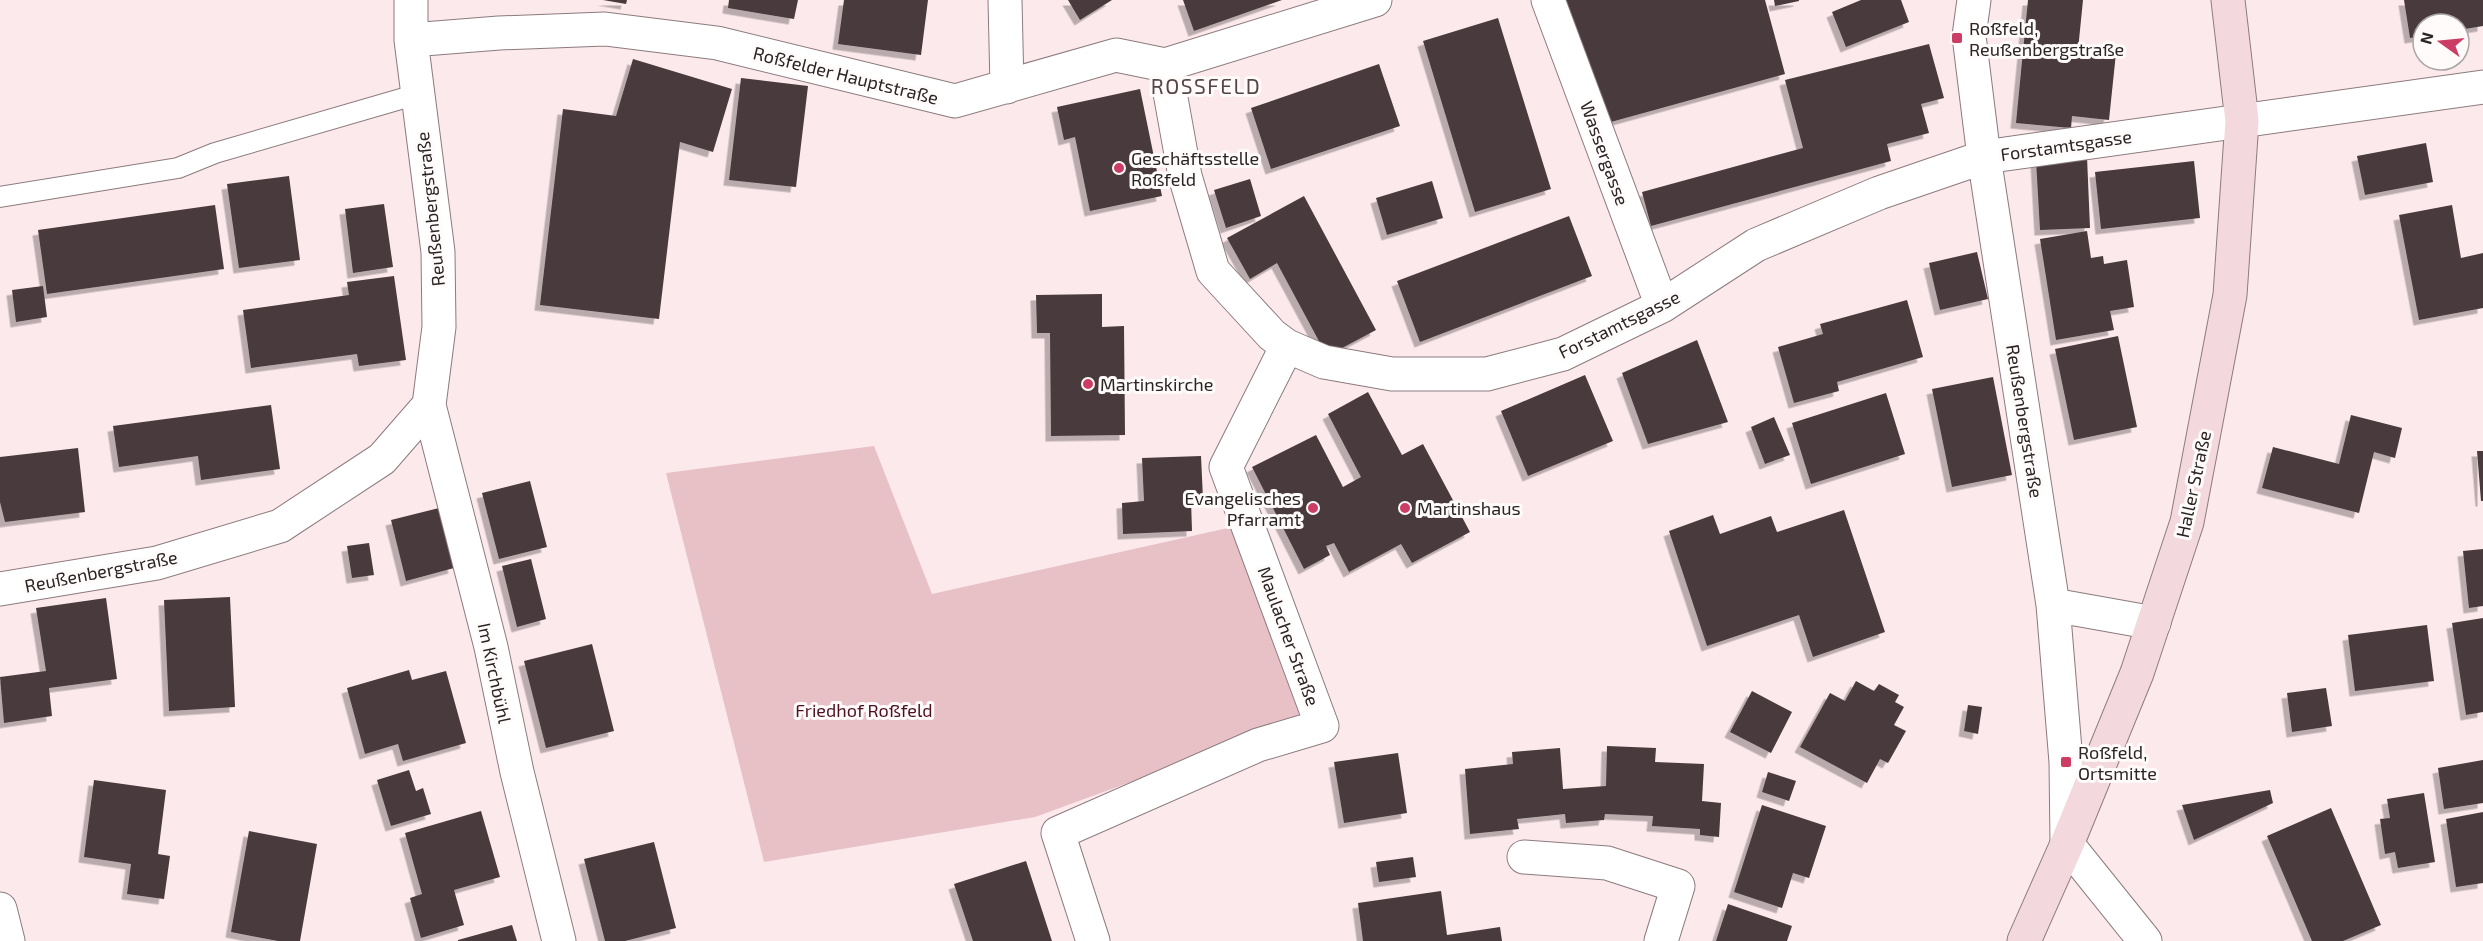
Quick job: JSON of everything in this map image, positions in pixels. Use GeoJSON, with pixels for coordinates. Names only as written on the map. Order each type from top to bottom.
{"type":"FeatureCollection","features":[{"type":"Feature","properties":{"kind":"main road","name":"Haller Straße"},"geometry":{"type":"LineString","coordinates":[[2024,941],[2067,844],[2137,673],[2187,522],[2230,295],[2242,121],[2228,0]]}},
{"type":"Feature","properties":{"kind":"street","name":"Reußenbergstraße"},"geometry":{"type":"LineString","coordinates":[[0,589],[157,563],[280,526],[382,459],[429,405],[439,327],[438,252],[411,40],[411,0]]}},
{"type":"Feature","properties":{"kind":"street"},"geometry":{"type":"LineString","coordinates":[[1005,0],[1007,87]]}},
{"type":"Feature","properties":{"kind":"street","name":"Roßfelder Hauptstraße"},"geometry":{"type":"LineString","coordinates":[[411,40],[499,33],[605,29],[717,44],[955,101],[1116,56],[1165,65],[1375,0]]}},
{"type":"Feature","properties":{"kind":"street","name":"Wassergasse"},"geometry":{"type":"LineString","coordinates":[[1548,0],[1662,306]]}},
{"type":"Feature","properties":{"kind":"street","name":"Reußenbergstraße"},"geometry":{"type":"LineString","coordinates":[[1974,0],[1969,36],[1984,157],[2053,605],[2066,762],[2067,844]]}},
{"type":"Feature","properties":{"kind":"street","name":"Forstamtsgasse"},"geometry":{"type":"LineString","coordinates":[[1165,65],[1185,176],[1213,271],[1272,336],[1287,346],[1324,362],[1392,374],[1487,374],[1563,354],[1662,306],[1756,245],[1879,192],[1984,157],[2483,87]]}},
{"type":"Feature","properties":{"kind":"street","name":"Maulacher Straße"},"geometry":{"type":"LineString","coordinates":[[1093,941],[1058,833],[1258,745],[1322,726],[1226,467],[1287,346]]}},
{"type":"Feature","properties":{"kind":"street","name":"Im Kirchbühl"},"geometry":{"type":"LineString","coordinates":[[429,405],[491,648],[517,772],[559,941]]}},
{"type":"Feature","properties":{"kind":"street"},"geometry":{"type":"LineString","coordinates":[[2053,605],[2154,623]]}},
{"type":"Feature","properties":{"kind":"street"},"geometry":{"type":"LineString","coordinates":[[2067,844],[2142,940]]}},
{"type":"Feature","properties":{"kind":"street"},"geometry":{"type":"LineString","coordinates":[[1524,858],[1607,863],[1678,886],[1662,941]]}},
{"type":"Feature","properties":{"kind":"street"},"geometry":{"type":"LineString","coordinates":[[0,909],[8,941]]}},
{"type":"Feature","properties":{"kind":"lane"},"geometry":{"type":"LineString","coordinates":[[0,197],[178,168],[215,153],[418,94]]}},
{"type":"Feature","properties":{"kind":"green space","name":"Friedhof Roßfeld"},"geometry":{"type":"Polygon","coordinates":[[[874,446],[932,594],[1237,526],[1306,718],[1035,817],[764,862],[666,473],[874,446]]]}},
{"type":"Feature","properties":{"kind":"building"},"geometry":{"type":"Polygon","coordinates":[[[603,0],[627,0],[626,4],[603,0]]]}},
{"type":"Feature","properties":{"kind":"building"},"geometry":{"type":"Polygon","coordinates":[[[729,0],[798,0],[794,19],[728,8],[729,0]]]}},
{"type":"Feature","properties":{"kind":"building"},"geometry":{"type":"Polygon","coordinates":[[[844,0],[928,0],[921,55],[838,44],[844,0]]]}},
{"type":"Feature","properties":{"kind":"building"},"geometry":{"type":"Polygon","coordinates":[[[1068,0],[1112,0],[1080,20],[1068,0]]]}},
{"type":"Feature","properties":{"kind":"building"},"geometry":{"type":"Polygon","coordinates":[[[1183,0],[1282,0],[1194,31],[1183,0]]]}},
{"type":"Feature","properties":{"kind":"building"},"geometry":{"type":"Polygon","coordinates":[[[1566,0],[1765,0],[1785,74],[1600,125],[1566,0]]]}},
{"type":"Feature","properties":{"kind":"building"},"geometry":{"type":"Polygon","coordinates":[[[1774,0],[1799,0],[1799,1],[1775,6],[1774,0]]]}},
{"type":"Feature","properties":{"kind":"building"},"geometry":{"type":"Polygon","coordinates":[[[1861,0],[1901,0],[1909,22],[1846,47],[1832,12],[1861,0]]]}},
{"type":"Feature","properties":{"kind":"building"},"geometry":{"type":"Polygon","coordinates":[[[2028,0],[2083,0],[2078,50],[2116,53],[2109,120],[2072,116],[2071,128],[2016,123],[2028,0]]]}},
{"type":"Feature","properties":{"kind":"building"},"geometry":{"type":"Polygon","coordinates":[[[2404,0],[2483,0],[2483,26],[2471,28],[2471,12],[2411,12],[2410,38],[2404,0]]]}},
{"type":"Feature","properties":{"kind":"building"},"geometry":{"type":"Polygon","coordinates":[[[1498,18],[1551,189],[1475,212],[1423,41],[1498,18]]]}},
{"type":"Feature","properties":{"kind":"building"},"geometry":{"type":"Polygon","coordinates":[[[1929,44],[1944,98],[1921,104],[1929,133],[1887,144],[1891,161],[1651,226],[1642,192],[1803,148],[1785,80],[1929,44]]]}},
{"type":"Feature","properties":{"kind":"building"},"geometry":{"type":"Polygon","coordinates":[[[633,59],[732,89],[713,152],[680,142],[659,319],[540,305],[563,109],[616,116],[633,59]]]}},
{"type":"Feature","properties":{"kind":"building"},"geometry":{"type":"Polygon","coordinates":[[[1379,64],[1400,126],[1271,169],[1251,108],[1379,64]]]}},
{"type":"Feature","properties":{"kind":"building"},"geometry":{"type":"Polygon","coordinates":[[[741,78],[808,86],[796,187],[729,180],[741,78]]]}},
{"type":"Feature","properties":{"kind":"building","name":"Geschäftsstelle Roßfeld"},"geometry":{"type":"Polygon","coordinates":[[[1140,89],[1162,196],[1090,211],[1075,137],[1064,140],[1057,107],[1140,89]]]}},
{"type":"Feature","properties":{"kind":"building"},"geometry":{"type":"Polygon","coordinates":[[[2426,143],[2433,182],[2365,195],[2357,156],[2426,143]]]}},
{"type":"Feature","properties":{"kind":"building"},"geometry":{"type":"Polygon","coordinates":[[[2087,157],[2090,228],[2040,230],[2036,160],[2087,157]]]}},
{"type":"Feature","properties":{"kind":"building"},"geometry":{"type":"Polygon","coordinates":[[[2194,161],[2200,218],[2101,229],[2095,172],[2194,161]]]}},
{"type":"Feature","properties":{"kind":"building"},"geometry":{"type":"Polygon","coordinates":[[[289,176],[300,260],[239,268],[227,184],[289,176]]]}},
{"type":"Feature","properties":{"kind":"building"},"geometry":{"type":"Polygon","coordinates":[[[1250,179],[1261,216],[1226,228],[1214,190],[1250,179]]]}},
{"type":"Feature","properties":{"kind":"building"},"geometry":{"type":"Polygon","coordinates":[[[1432,181],[1443,218],[1387,235],[1376,198],[1432,181]]]}},
{"type":"Feature","properties":{"kind":"building"},"geometry":{"type":"Polygon","coordinates":[[[1304,196],[1376,330],[1327,356],[1277,263],[1250,279],[1227,238],[1304,196]]]}},
{"type":"Feature","properties":{"kind":"building"},"geometry":{"type":"Polygon","coordinates":[[[384,204],[393,267],[353,273],[345,209],[384,204]]]}},
{"type":"Feature","properties":{"kind":"building"},"geometry":{"type":"Polygon","coordinates":[[[215,205],[224,269],[47,294],[38,230],[215,205]]]}},
{"type":"Feature","properties":{"kind":"building"},"geometry":{"type":"Polygon","coordinates":[[[2452,205],[2461,258],[2483,253],[2483,308],[2419,320],[2399,215],[2452,205]]]}},
{"type":"Feature","properties":{"kind":"building"},"geometry":{"type":"Polygon","coordinates":[[[1569,216],[1592,276],[1420,342],[1397,281],[1569,216]]]}},
{"type":"Feature","properties":{"kind":"building"},"geometry":{"type":"Polygon","coordinates":[[[2087,231],[2091,258],[2103,256],[2104,264],[2127,260],[2134,307],[2110,311],[2114,330],[2056,340],[2040,239],[2087,231]]]}},
{"type":"Feature","properties":{"kind":"building"},"geometry":{"type":"Polygon","coordinates":[[[1977,252],[1988,299],[1940,310],[1929,263],[1977,252]]]}},
{"type":"Feature","properties":{"kind":"building"},"geometry":{"type":"Polygon","coordinates":[[[394,276],[406,360],[359,366],[357,354],[251,368],[243,310],[349,295],[347,282],[394,276]]]}},
{"type":"Feature","properties":{"kind":"building"},"geometry":{"type":"Polygon","coordinates":[[[43,286],[47,317],[16,322],[12,290],[43,286]]]}},
{"type":"Feature","properties":{"kind":"building","name":"Martinskirche"},"geometry":{"type":"Polygon","coordinates":[[[1102,294],[1102,327],[1124,326],[1125,435],[1051,436],[1050,333],[1037,333],[1036,295],[1102,294]]]}},
{"type":"Feature","properties":{"kind":"building"},"geometry":{"type":"Polygon","coordinates":[[[1907,300],[1923,357],[1837,382],[1839,391],[1794,403],[1778,347],[1823,334],[1820,324],[1907,300]]]}},
{"type":"Feature","properties":{"kind":"building"},"geometry":{"type":"Polygon","coordinates":[[[2118,336],[2137,427],[2074,440],[2055,349],[2118,336]]]}},
{"type":"Feature","properties":{"kind":"building"},"geometry":{"type":"Polygon","coordinates":[[[1697,340],[1728,422],[1648,444],[1622,373],[1697,340]]]}},
{"type":"Feature","properties":{"kind":"building"},"geometry":{"type":"Polygon","coordinates":[[[1585,375],[1613,441],[1528,476],[1501,411],[1585,375]]]}},
{"type":"Feature","properties":{"kind":"building"},"geometry":{"type":"Polygon","coordinates":[[[1993,377],[2012,475],[1952,487],[1932,389],[1993,377]]]}},
{"type":"Feature","properties":{"kind":"building"},"geometry":{"type":"Polygon","coordinates":[[[1368,392],[1402,455],[1423,444],[1470,532],[1412,563],[1401,544],[1349,572],[1334,543],[1326,546],[1330,555],[1304,569],[1252,467],[1316,435],[1343,487],[1361,477],[1328,414],[1368,392]]]}},
{"type":"Feature","properties":{"kind":"building"},"geometry":{"type":"Polygon","coordinates":[[[1886,393],[1905,454],[1811,484],[1792,423],[1886,393]]]}},
{"type":"Feature","properties":{"kind":"building"},"geometry":{"type":"Polygon","coordinates":[[[271,405],[280,469],[201,480],[198,456],[119,467],[113,426],[271,405]]]}},
{"type":"Feature","properties":{"kind":"building"},"geometry":{"type":"Polygon","coordinates":[[[2351,415],[2402,428],[2395,458],[2374,452],[2359,513],[2262,488],[2273,447],[2339,464],[2351,415]]]}},
{"type":"Feature","properties":{"kind":"building"},"geometry":{"type":"Polygon","coordinates":[[[1774,417],[1790,455],[1765,464],[1751,427],[1774,417]]]}},
{"type":"Feature","properties":{"kind":"building"},"geometry":{"type":"Polygon","coordinates":[[[78,448],[85,512],[5,522],[0,502],[0,457],[78,448]]]}},
{"type":"Feature","properties":{"kind":"building"},"geometry":{"type":"Polygon","coordinates":[[[2477,451],[2483,451],[2483,501],[2481,501],[2477,451]]]}},
{"type":"Feature","properties":{"kind":"building"},"geometry":{"type":"Polygon","coordinates":[[[1201,456],[1203,499],[1191,500],[1192,531],[1123,534],[1122,503],[1144,501],[1142,458],[1201,456]]]}},
{"type":"Feature","properties":{"kind":"building"},"geometry":{"type":"Polygon","coordinates":[[[530,481],[547,547],[499,559],[482,493],[530,481]]]}},
{"type":"Feature","properties":{"kind":"building"},"geometry":{"type":"Polygon","coordinates":[[[439,508],[454,568],[406,581],[391,520],[439,508]]]}},
{"type":"Feature","properties":{"kind":"building"},"geometry":{"type":"Polygon","coordinates":[[[1844,510],[1885,632],[1813,657],[1799,615],[1707,646],[1669,531],[1713,515],[1720,534],[1771,516],[1777,532],[1844,510]]]}},
{"type":"Feature","properties":{"kind":"building"},"geometry":{"type":"Polygon","coordinates":[[[369,543],[374,575],[352,578],[347,546],[369,543]]]}},
{"type":"Feature","properties":{"kind":"building"},"geometry":{"type":"Polygon","coordinates":[[[2483,549],[2483,606],[2469,608],[2463,551],[2483,549]]]}},
{"type":"Feature","properties":{"kind":"building"},"geometry":{"type":"Polygon","coordinates":[[[531,559],[546,619],[517,627],[502,566],[531,559]]]}},
{"type":"Feature","properties":{"kind":"building"},"geometry":{"type":"Polygon","coordinates":[[[230,597],[235,707],[169,711],[164,600],[230,597]]]}},
{"type":"Feature","properties":{"kind":"building"},"geometry":{"type":"Polygon","coordinates":[[[106,598],[117,679],[49,688],[52,716],[4,723],[0,677],[46,671],[36,608],[106,598]]]}},
{"type":"Feature","properties":{"kind":"building"},"geometry":{"type":"Polygon","coordinates":[[[2483,618],[2483,712],[2466,715],[2452,623],[2483,618]]]}},
{"type":"Feature","properties":{"kind":"building"},"geometry":{"type":"Polygon","coordinates":[[[2427,625],[2434,681],[2355,691],[2348,635],[2427,625]]]}},
{"type":"Feature","properties":{"kind":"building"},"geometry":{"type":"Polygon","coordinates":[[[592,644],[614,731],[546,748],[524,661],[592,644]]]}},
{"type":"Feature","properties":{"kind":"building"},"geometry":{"type":"Polygon","coordinates":[[[409,670],[412,680],[446,671],[466,743],[403,761],[398,744],[365,754],[347,688],[409,670]]]}},
{"type":"Feature","properties":{"kind":"building"},"geometry":{"type":"Polygon","coordinates":[[[1856,681],[1874,691],[1879,684],[1899,695],[1895,702],[1904,707],[1894,725],[1906,731],[1888,763],[1880,759],[1867,783],[1800,747],[1830,693],[1845,701],[1856,681]]]}},
{"type":"Feature","properties":{"kind":"building"},"geometry":{"type":"Polygon","coordinates":[[[2326,688],[2332,726],[2292,732],[2287,693],[2326,688]]]}},
{"type":"Feature","properties":{"kind":"building"},"geometry":{"type":"Polygon","coordinates":[[[1752,691],[1792,712],[1771,753],[1730,732],[1752,691]]]}},
{"type":"Feature","properties":{"kind":"building"},"geometry":{"type":"Polygon","coordinates":[[[1968,705],[1982,707],[1978,734],[1964,731],[1968,705]]]}},
{"type":"Feature","properties":{"kind":"building"},"geometry":{"type":"Polygon","coordinates":[[[1607,746],[1656,748],[1655,762],[1704,764],[1702,801],[1721,803],[1719,837],[1700,835],[1700,829],[1652,826],[1653,816],[1605,814],[1604,820],[1566,823],[1565,814],[1517,819],[1519,829],[1470,834],[1465,769],[1513,764],[1512,752],[1560,748],[1563,789],[1606,786],[1607,746]]]}},
{"type":"Feature","properties":{"kind":"building"},"geometry":{"type":"Polygon","coordinates":[[[1398,753],[1407,813],[1344,823],[1334,762],[1398,753]]]}},
{"type":"Feature","properties":{"kind":"building"},"geometry":{"type":"Polygon","coordinates":[[[2483,760],[2483,803],[2444,809],[2438,768],[2483,760]]]}},
{"type":"Feature","properties":{"kind":"building"},"geometry":{"type":"Polygon","coordinates":[[[409,770],[416,791],[423,788],[431,814],[391,826],[377,780],[409,770]]]}},
{"type":"Feature","properties":{"kind":"building"},"geometry":{"type":"Polygon","coordinates":[[[1768,772],[1796,781],[1789,801],[1762,792],[1768,772]]]}},
{"type":"Feature","properties":{"kind":"building"},"geometry":{"type":"Polygon","coordinates":[[[94,780],[166,790],[158,854],[170,856],[164,899],[127,894],[131,864],[84,857],[94,780]]]}},
{"type":"Feature","properties":{"kind":"building"},"geometry":{"type":"Polygon","coordinates":[[[2270,790],[2273,803],[2194,840],[2182,805],[2270,790]]]}},
{"type":"Feature","properties":{"kind":"building"},"geometry":{"type":"Polygon","coordinates":[[[2424,793],[2435,862],[2398,868],[2395,852],[2385,854],[2380,819],[2390,818],[2387,799],[2424,793]]]}},
{"type":"Feature","properties":{"kind":"building"},"geometry":{"type":"Polygon","coordinates":[[[1762,805],[1826,826],[1809,878],[1793,873],[1782,908],[1734,892],[1762,805]]]}},
{"type":"Feature","properties":{"kind":"building"},"geometry":{"type":"Polygon","coordinates":[[[2331,808],[2381,925],[2343,941],[2312,941],[2267,836],[2331,808]]]}},
{"type":"Feature","properties":{"kind":"building"},"geometry":{"type":"Polygon","coordinates":[[[481,811],[500,877],[454,890],[464,925],[421,938],[410,898],[422,894],[405,833],[481,811]]]}},
{"type":"Feature","properties":{"kind":"building"},"geometry":{"type":"Polygon","coordinates":[[[2483,812],[2483,883],[2456,887],[2446,819],[2483,812]]]}},
{"type":"Feature","properties":{"kind":"building"},"geometry":{"type":"Polygon","coordinates":[[[249,831],[317,844],[300,941],[278,941],[231,932],[249,831]]]}},
{"type":"Feature","properties":{"kind":"building"},"geometry":{"type":"Polygon","coordinates":[[[654,842],[676,928],[625,941],[605,941],[584,859],[654,842]]]}},
{"type":"Feature","properties":{"kind":"building"},"geometry":{"type":"Polygon","coordinates":[[[1413,857],[1416,877],[1379,882],[1376,862],[1413,857]]]}},
{"type":"Feature","properties":{"kind":"building"},"geometry":{"type":"Polygon","coordinates":[[[1026,861],[1052,941],[973,941],[954,884],[1026,861]]]}},
{"type":"Feature","properties":{"kind":"building"},"geometry":{"type":"Polygon","coordinates":[[[1441,891],[1447,935],[1500,927],[1502,941],[1363,941],[1358,903],[1441,891]]]}},
{"type":"Feature","properties":{"kind":"building"},"geometry":{"type":"Polygon","coordinates":[[[1728,904],[1792,926],[1787,941],[1716,941],[1728,904]]]}},
{"type":"Feature","properties":{"kind":"building"},"geometry":{"type":"Polygon","coordinates":[[[512,925],[517,941],[458,941],[458,940],[512,925]]]}},
{"type":"Feature","properties":{"kind":"place","name":"Roßfeld, Reußenbergstraße"},"geometry":{"type":"Point","coordinates":[1957,38]}},
{"type":"Feature","properties":{"kind":"place","name":"Geschäftsstelle Roßfeld"},"geometry":{"type":"Point","coordinates":[1119,168]}},
{"type":"Feature","properties":{"kind":"place","name":"Martinskirche"},"geometry":{"type":"Point","coordinates":[1088,384]}},
{"type":"Feature","properties":{"kind":"place","name":"Evangelisches Pfarramt"},"geometry":{"type":"Point","coordinates":[1313,508]}},
{"type":"Feature","properties":{"kind":"place","name":"Martinshaus"},"geometry":{"type":"Point","coordinates":[1405,508]}},
{"type":"Feature","properties":{"kind":"place","name":"Roßfeld, Ortsmitte"},"geometry":{"type":"Point","coordinates":[2066,762]}},
{"type":"Feature","properties":{"kind":"district","name":"ROSSFELD"},"geometry":{"type":"Point","coordinates":[1206,85]}}]}
